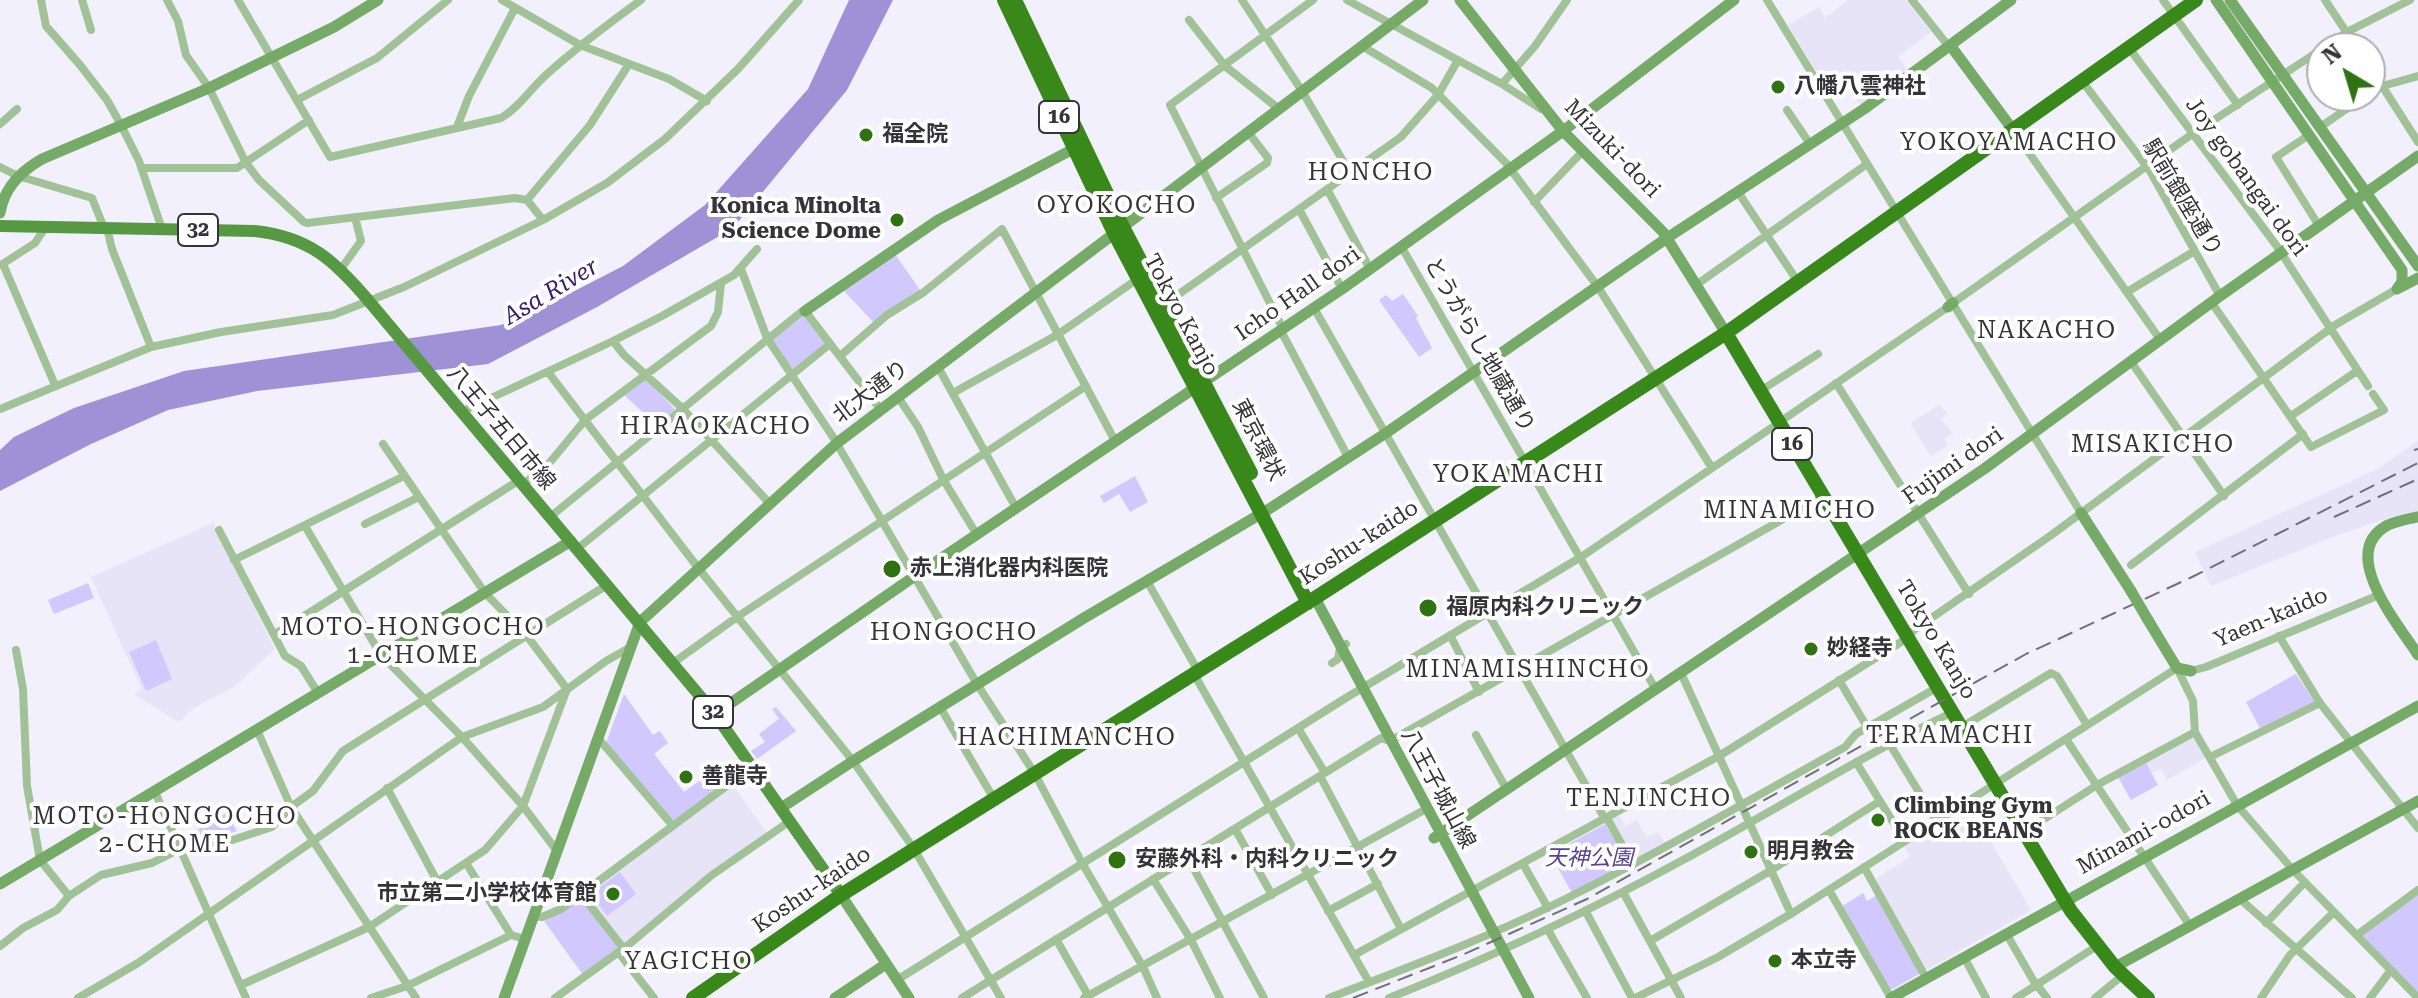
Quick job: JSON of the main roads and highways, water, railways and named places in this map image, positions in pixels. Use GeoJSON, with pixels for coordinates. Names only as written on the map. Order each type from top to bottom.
{"type":"FeatureCollection","features":[{"type":"Feature","properties":{"kind":"highway","name":"Tokyo Kanjo"},"geometry":{"type":"LineString","coordinates":[[1004,0],[1142,276],[1311,600]]}},
{"type":"Feature","properties":{"kind":"highway","name":"16"},"geometry":{"type":"LineString","coordinates":[[1015,0],[1078,147]]}},
{"type":"Feature","properties":{"kind":"highway","name":"Koshu-kaido"},"geometry":{"type":"LineString","coordinates":[[693,998],[841,895],[1311,600],[1726,333],[1900,216],[2013,130],[2196,0]]}},
{"type":"Feature","properties":{"kind":"highway","name":"Tokyo Kanjo"},"geometry":{"type":"LineString","coordinates":[[1726,333],[1760,391],[1783,420],[1820,498],[1859,554],[2064,900],[2097,946],[2148,998]]}},
{"type":"Feature","properties":{"kind":"main road","name":"八王子五日市線"},"geometry":{"type":"LineString","coordinates":[[0,226],[255,231],[296,240],[319,251],[341,269],[369,301],[715,714],[841,895]]}},
{"type":"Feature","properties":{"kind":"railway"},"geometry":{"type":"LineString","coordinates":[[2414,450],[2418,449]]}},
{"type":"Feature","properties":{"kind":"railway"},"geometry":{"type":"LineString","coordinates":[[1353,998],[1462,955],[1587,899],[2026,654],[2192,577],[2418,463]]}},
{"type":"Feature","properties":{"kind":"railway"},"geometry":{"type":"LineString","coordinates":[[2334,517],[2418,479]]}},
{"type":"Feature","properties":{"kind":"place","name":"八幡八雲神社"},"geometry":{"type":"Point","coordinates":[1778,87]}},
{"type":"Feature","properties":{"kind":"place","name":"福全院"},"geometry":{"type":"Point","coordinates":[866,135]}},
{"type":"Feature","properties":{"kind":"place","name":"Konica Minolta Science Dome"},"geometry":{"type":"Point","coordinates":[897,220]}},
{"type":"Feature","properties":{"kind":"place","name":"赤上消化器内科医院"},"geometry":{"type":"Point","coordinates":[892,569]}},
{"type":"Feature","properties":{"kind":"place","name":"福原内科クリニック"},"geometry":{"type":"Point","coordinates":[1428,608]}},
{"type":"Feature","properties":{"kind":"place","name":"妙経寺"},"geometry":{"type":"Point","coordinates":[1811,649]}},
{"type":"Feature","properties":{"kind":"place","name":"善龍寺"},"geometry":{"type":"Point","coordinates":[686,777]}},
{"type":"Feature","properties":{"kind":"place","name":"Climbing Gym ROCK BEANS"},"geometry":{"type":"Point","coordinates":[1878,820]}},
{"type":"Feature","properties":{"kind":"place","name":"明月教会"},"geometry":{"type":"Point","coordinates":[1751,852]}},
{"type":"Feature","properties":{"kind":"place","name":"安藤外科・内科クリニック"},"geometry":{"type":"Point","coordinates":[1117,860]}},
{"type":"Feature","properties":{"kind":"place","name":"市立第二小学校体育館"},"geometry":{"type":"Point","coordinates":[613,894]}},
{"type":"Feature","properties":{"kind":"place","name":"本立寺"},"geometry":{"type":"Point","coordinates":[1775,961]}},
{"type":"Feature","properties":{"kind":"district","name":"YOKOYAMACHO"},"geometry":{"type":"Point","coordinates":[2009,143]}},
{"type":"Feature","properties":{"kind":"district","name":"HONCHO"},"geometry":{"type":"Point","coordinates":[1371,173]}},
{"type":"Feature","properties":{"kind":"district","name":"OYOKOCHO"},"geometry":{"type":"Point","coordinates":[1117,206]}},
{"type":"Feature","properties":{"kind":"district","name":"NAKACHO"},"geometry":{"type":"Point","coordinates":[2047,331]}},
{"type":"Feature","properties":{"kind":"district","name":"HIRAOKACHO"},"geometry":{"type":"Point","coordinates":[716,427]}},
{"type":"Feature","properties":{"kind":"district","name":"MISAKICHO"},"geometry":{"type":"Point","coordinates":[2153,445]}},
{"type":"Feature","properties":{"kind":"district","name":"YOKAMACHI"},"geometry":{"type":"Point","coordinates":[1519,475]}},
{"type":"Feature","properties":{"kind":"district","name":"MINAMICHO"},"geometry":{"type":"Point","coordinates":[1790,511]}},
{"type":"Feature","properties":{"kind":"district","name":"HONGOCHO"},"geometry":{"type":"Point","coordinates":[954,633]}},
{"type":"Feature","properties":{"kind":"district","name":"MOTO-HONGOCHO 1-CHOME"},"geometry":{"type":"Point","coordinates":[413,642]}},
{"type":"Feature","properties":{"kind":"district","name":"MINAMISHINCHO"},"geometry":{"type":"Point","coordinates":[1528,670]}},
{"type":"Feature","properties":{"kind":"district","name":"TERAMACHI"},"geometry":{"type":"Point","coordinates":[1950,736]}},
{"type":"Feature","properties":{"kind":"district","name":"HACHIMANCHO"},"geometry":{"type":"Point","coordinates":[1067,738]}},
{"type":"Feature","properties":{"kind":"district","name":"TENJINCHO"},"geometry":{"type":"Point","coordinates":[1649,799]}},
{"type":"Feature","properties":{"kind":"district","name":"MOTO-HONGOCHO 2-CHOME"},"geometry":{"type":"Point","coordinates":[165,831]}},
{"type":"Feature","properties":{"kind":"district","name":"YAGICHO"},"geometry":{"type":"Point","coordinates":[689,962]}},
{"type":"Feature","properties":{"kind":"water label","name":"Asa River"},"geometry":{"type":"Point","coordinates":[551,292]}},
{"type":"Feature","properties":{"kind":"park label","name":"天神公園"},"geometry":{"type":"Point","coordinates":[1589,859]}}]}
